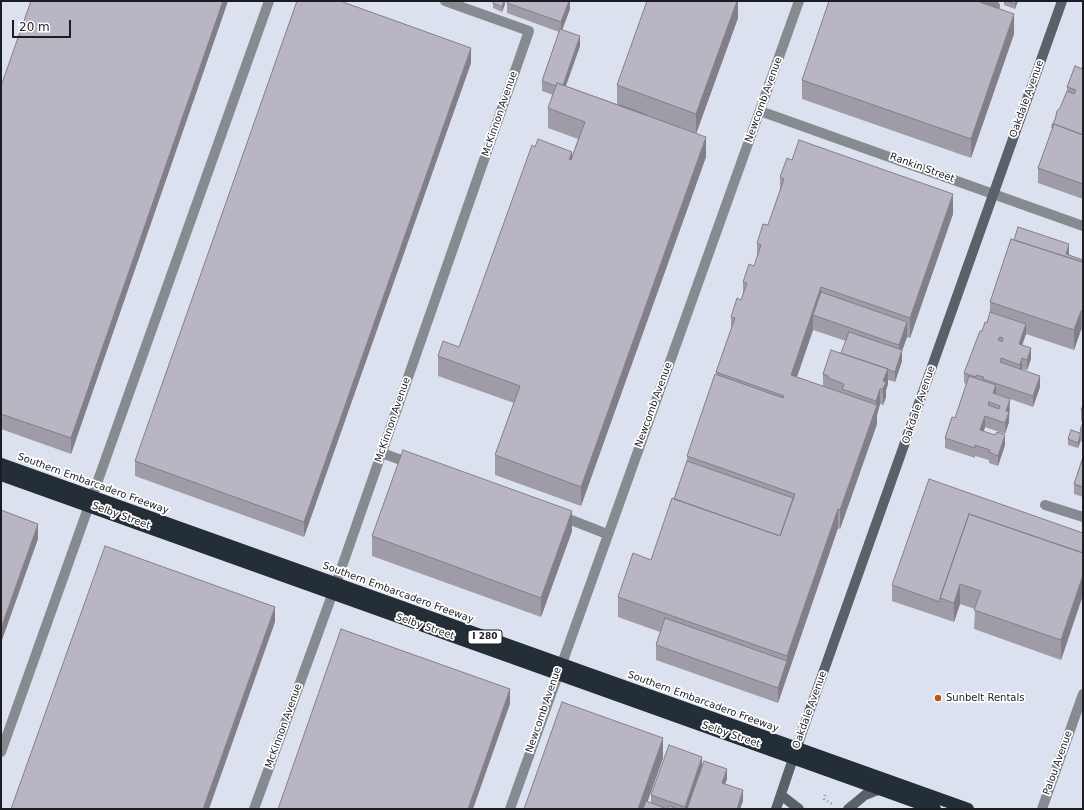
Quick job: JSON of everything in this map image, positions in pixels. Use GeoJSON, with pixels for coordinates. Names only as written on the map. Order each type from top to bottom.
{"type":"FeatureCollection","features":[{"type":"Feature","properties":{"kind":"highway","name":"Southern Embarcadero Freeway"},"geometry":{"type":"LineString","coordinates":[[1,464],[968,809]]}},
{"type":"Feature","properties":{"kind":"highway","name":"I 280"},"geometry":{"type":"LineString","coordinates":[[1,474],[935,809]]}},
{"type":"Feature","properties":{"kind":"main road","name":"Oakdale Avenue"},"geometry":{"type":"LineString","coordinates":[[776,809],[793,757],[1062,1]]}},
{"type":"Feature","properties":{"kind":"main road"},"geometry":{"type":"LineString","coordinates":[[848,809],[865,795],[883,788]]}},
{"type":"Feature","properties":{"kind":"main road"},"geometry":{"type":"LineString","coordinates":[[781,795],[787,809]]}},
{"type":"Feature","properties":{"kind":"main road"},"geometry":{"type":"LineString","coordinates":[[781,795],[799,809]]}},
{"type":"Feature","properties":{"kind":"street"},"geometry":{"type":"LineString","coordinates":[[1,752],[269,1]]}},
{"type":"Feature","properties":{"kind":"street","name":"McKinnon Avenue"},"geometry":{"type":"LineString","coordinates":[[254,809],[332,595],[529,31],[445,1]]}},
{"type":"Feature","properties":{"kind":"street","name":"Newcomb Avenue"},"geometry":{"type":"LineString","coordinates":[[510,809],[557,674],[799,1]]}},
{"type":"Feature","properties":{"kind":"street"},"geometry":{"type":"LineString","coordinates":[[980,1],[995,6]]}},
{"type":"Feature","properties":{"kind":"street","name":"Rankin Street"},"geometry":{"type":"LineString","coordinates":[[760,111],[1083,226]]}},
{"type":"Feature","properties":{"kind":"street"},"geometry":{"type":"LineString","coordinates":[[382,453],[424,468]]}},
{"type":"Feature","properties":{"kind":"street","name":"Selby Street"},"geometry":{"type":"LineString","coordinates":[[1,474],[89,504],[332,595],[942,809]]}},
{"type":"Feature","properties":{"kind":"street"},"geometry":{"type":"LineString","coordinates":[[1045,505],[1083,517]]}},
{"type":"Feature","properties":{"kind":"street"},"geometry":{"type":"LineString","coordinates":[[555,514],[608,534]]}},
{"type":"Feature","properties":{"kind":"street","name":"Palou Avenue"},"geometry":{"type":"LineString","coordinates":[[1042,809],[1083,694]]}},
{"type":"Feature","properties":{"kind":"path"},"geometry":{"type":"LineString","coordinates":[[825,795],[824,799],[834,805]]}},
{"type":"Feature","properties":{"kind":"building"},"geometry":{"type":"Polygon","coordinates":[[[31,1],[223,1],[71,438],[1,414],[1,86],[31,1]]]}},
{"type":"Feature","properties":{"kind":"building"},"geometry":{"type":"Polygon","coordinates":[[[297,1],[340,1],[471,48],[304,522],[135,461],[297,1]]]}},
{"type":"Feature","properties":{"kind":"building"},"geometry":{"type":"Polygon","coordinates":[[[493,1],[504,1],[502,7],[493,3],[493,1]]]}},
{"type":"Feature","properties":{"kind":"building"},"geometry":{"type":"Polygon","coordinates":[[[507,1],[569,1],[561,22],[507,3],[507,1]]]}},
{"type":"Feature","properties":{"kind":"building"},"geometry":{"type":"Polygon","coordinates":[[[647,1],[737,1],[696,114],[617,85],[647,1]]]}},
{"type":"Feature","properties":{"kind":"building"},"geometry":{"type":"Polygon","coordinates":[[[829,1],[977,1],[1014,14],[971,139],[802,80],[829,1]]]}},
{"type":"Feature","properties":{"kind":"building"},"geometry":{"type":"Polygon","coordinates":[[[1007,1],[1016,1],[1015,4],[1007,1]]]}},
{"type":"Feature","properties":{"kind":"building"},"geometry":{"type":"Polygon","coordinates":[[[560,29],[580,36],[563,85],[557,83],[556,86],[542,81],[560,29]]]}},
{"type":"Feature","properties":{"kind":"building"},"geometry":{"type":"Polygon","coordinates":[[[1075,66],[1083,69],[1083,135],[1054,124],[1052,128],[1057,111],[1060,108],[1067,91],[1074,94],[1076,90],[1067,87],[1075,66]]]}},
{"type":"Feature","properties":{"kind":"building"},"geometry":{"type":"Polygon","coordinates":[[[557,83],[706,137],[581,487],[495,455],[520,386],[438,356],[443,341],[459,347],[532,145],[535,147],[538,139],[572,152],[569,159],[571,160],[585,122],[548,108],[557,83]]]}},
{"type":"Feature","properties":{"kind":"building"},"geometry":{"type":"Polygon","coordinates":[[[620,105],[647,115],[620,106],[620,105]]]}},
{"type":"Feature","properties":{"kind":"building"},"geometry":{"type":"Polygon","coordinates":[[[1054,124],[1083,135],[1083,184],[1038,168],[1054,124]]]}},
{"type":"Feature","properties":{"kind":"building"},"geometry":{"type":"Polygon","coordinates":[[[799,140],[953,194],[910,318],[821,287],[791,375],[877,405],[840,510],[838,509],[787,656],[618,597],[633,553],[651,560],[672,498],[780,536],[795,494],[687,456],[715,374],[783,398],[784,396],[716,372],[735,318],[731,317],[737,298],[741,300],[747,283],[743,282],[749,264],[754,266],[761,245],[757,243],[763,224],[768,225],[784,179],[780,177],[787,158],[792,160],[799,140]]]}},
{"type":"Feature","properties":{"kind":"building"},"geometry":{"type":"Polygon","coordinates":[[[1018,227],[1069,244],[1066,254],[1083,260],[1082,262],[1014,240],[1018,227]]]}},
{"type":"Feature","properties":{"kind":"building"},"geometry":{"type":"Polygon","coordinates":[[[1011,239],[1083,262],[1083,311],[1081,311],[1074,330],[990,302],[1011,239]]]}},
{"type":"Feature","properties":{"kind":"building"},"geometry":{"type":"Polygon","coordinates":[[[821,292],[907,322],[899,345],[813,315],[821,292]]]}},
{"type":"Feature","properties":{"kind":"building"},"geometry":{"type":"Polygon","coordinates":[[[990,312],[1026,324],[1019,344],[1031,348],[1027,360],[1022,358],[1020,365],[1001,358],[1000,362],[1040,376],[1033,396],[983,379],[984,377],[976,375],[976,377],[964,373],[980,331],[982,331],[985,322],[987,323],[990,312]],[[1000,337],[998,340],[1002,342],[1003,338],[1000,337]]]}},
{"type":"Feature","properties":{"kind":"building"},"geometry":{"type":"Polygon","coordinates":[[[849,332],[902,350],[895,372],[841,353],[849,332]]]}},
{"type":"Feature","properties":{"kind":"building"},"geometry":{"type":"Polygon","coordinates":[[[831,350],[888,369],[883,381],[886,382],[883,389],[880,389],[876,401],[842,389],[844,384],[828,378],[828,376],[823,374],[831,350]]]}},
{"type":"Feature","properties":{"kind":"building"},"geometry":{"type":"Polygon","coordinates":[[[969,376],[996,385],[993,393],[1010,399],[1006,411],[1009,412],[1005,423],[985,416],[980,430],[995,435],[997,432],[1005,435],[998,456],[989,452],[990,450],[975,445],[975,448],[945,438],[952,417],[955,418],[969,376]],[[989,402],[988,405],[999,409],[1000,406],[989,402]]]}},
{"type":"Feature","properties":{"kind":"building"},"geometry":{"type":"Polygon","coordinates":[[[1083,422],[1083,431],[1080,430],[1083,422]]]}},
{"type":"Feature","properties":{"kind":"building"},"geometry":{"type":"Polygon","coordinates":[[[1071,430],[1080,433],[1078,443],[1068,439],[1071,430]]]}},
{"type":"Feature","properties":{"kind":"building"},"geometry":{"type":"Polygon","coordinates":[[[403,450],[572,511],[541,598],[372,536],[403,450]]]}},
{"type":"Feature","properties":{"kind":"building"},"geometry":{"type":"Polygon","coordinates":[[[1083,457],[1083,487],[1074,484],[1083,457]]]}},
{"type":"Feature","properties":{"kind":"building"},"geometry":{"type":"Polygon","coordinates":[[[687,461],[793,498],[780,536],[674,499],[687,461]]]}},
{"type":"Feature","properties":{"kind":"building"},"geometry":{"type":"Polygon","coordinates":[[[929,479],[1083,533],[1083,553],[969,514],[940,598],[940,602],[892,585],[929,479]]]}},
{"type":"Feature","properties":{"kind":"building"},"geometry":{"type":"Polygon","coordinates":[[[1,510],[38,524],[1,628],[1,510]]]}},
{"type":"Feature","properties":{"kind":"building"},"geometry":{"type":"Polygon","coordinates":[[[969,514],[1083,553],[1083,575],[1061,640],[974,610],[981,591],[960,584],[954,603],[940,598],[969,514]]]}},
{"type":"Feature","properties":{"kind":"building"},"geometry":{"type":"Polygon","coordinates":[[[105,546],[275,607],[203,809],[11,809],[105,546]]]}},
{"type":"Feature","properties":{"kind":"building"},"geometry":{"type":"Polygon","coordinates":[[[665,618],[787,661],[778,688],[656,645],[665,618]]]}},
{"type":"Feature","properties":{"kind":"building"},"geometry":{"type":"Polygon","coordinates":[[[341,629],[510,689],[468,809],[278,809],[341,629]]]}},
{"type":"Feature","properties":{"kind":"building"},"geometry":{"type":"Polygon","coordinates":[[[562,702],[663,738],[638,809],[524,809],[562,702]]]}},
{"type":"Feature","properties":{"kind":"building"},"geometry":{"type":"Polygon","coordinates":[[[669,745],[702,757],[685,807],[651,795],[669,745]]]}},
{"type":"Feature","properties":{"kind":"building"},"geometry":{"type":"Polygon","coordinates":[[[704,761],[727,769],[722,783],[743,790],[737,809],[687,809],[704,761]]]}},
{"type":"Feature","properties":{"kind":"building"},"geometry":{"type":"Polygon","coordinates":[[[646,801],[667,809],[643,809],[646,801]]]}},
{"type":"Feature","properties":{"kind":"building"},"geometry":{"type":"Polygon","coordinates":[[[669,806],[678,809],[667,809],[669,806]]]}},
{"type":"Feature","properties":{"kind":"place","name":"Sunbelt Rentals"},"geometry":{"type":"Point","coordinates":[938,698]}}]}
